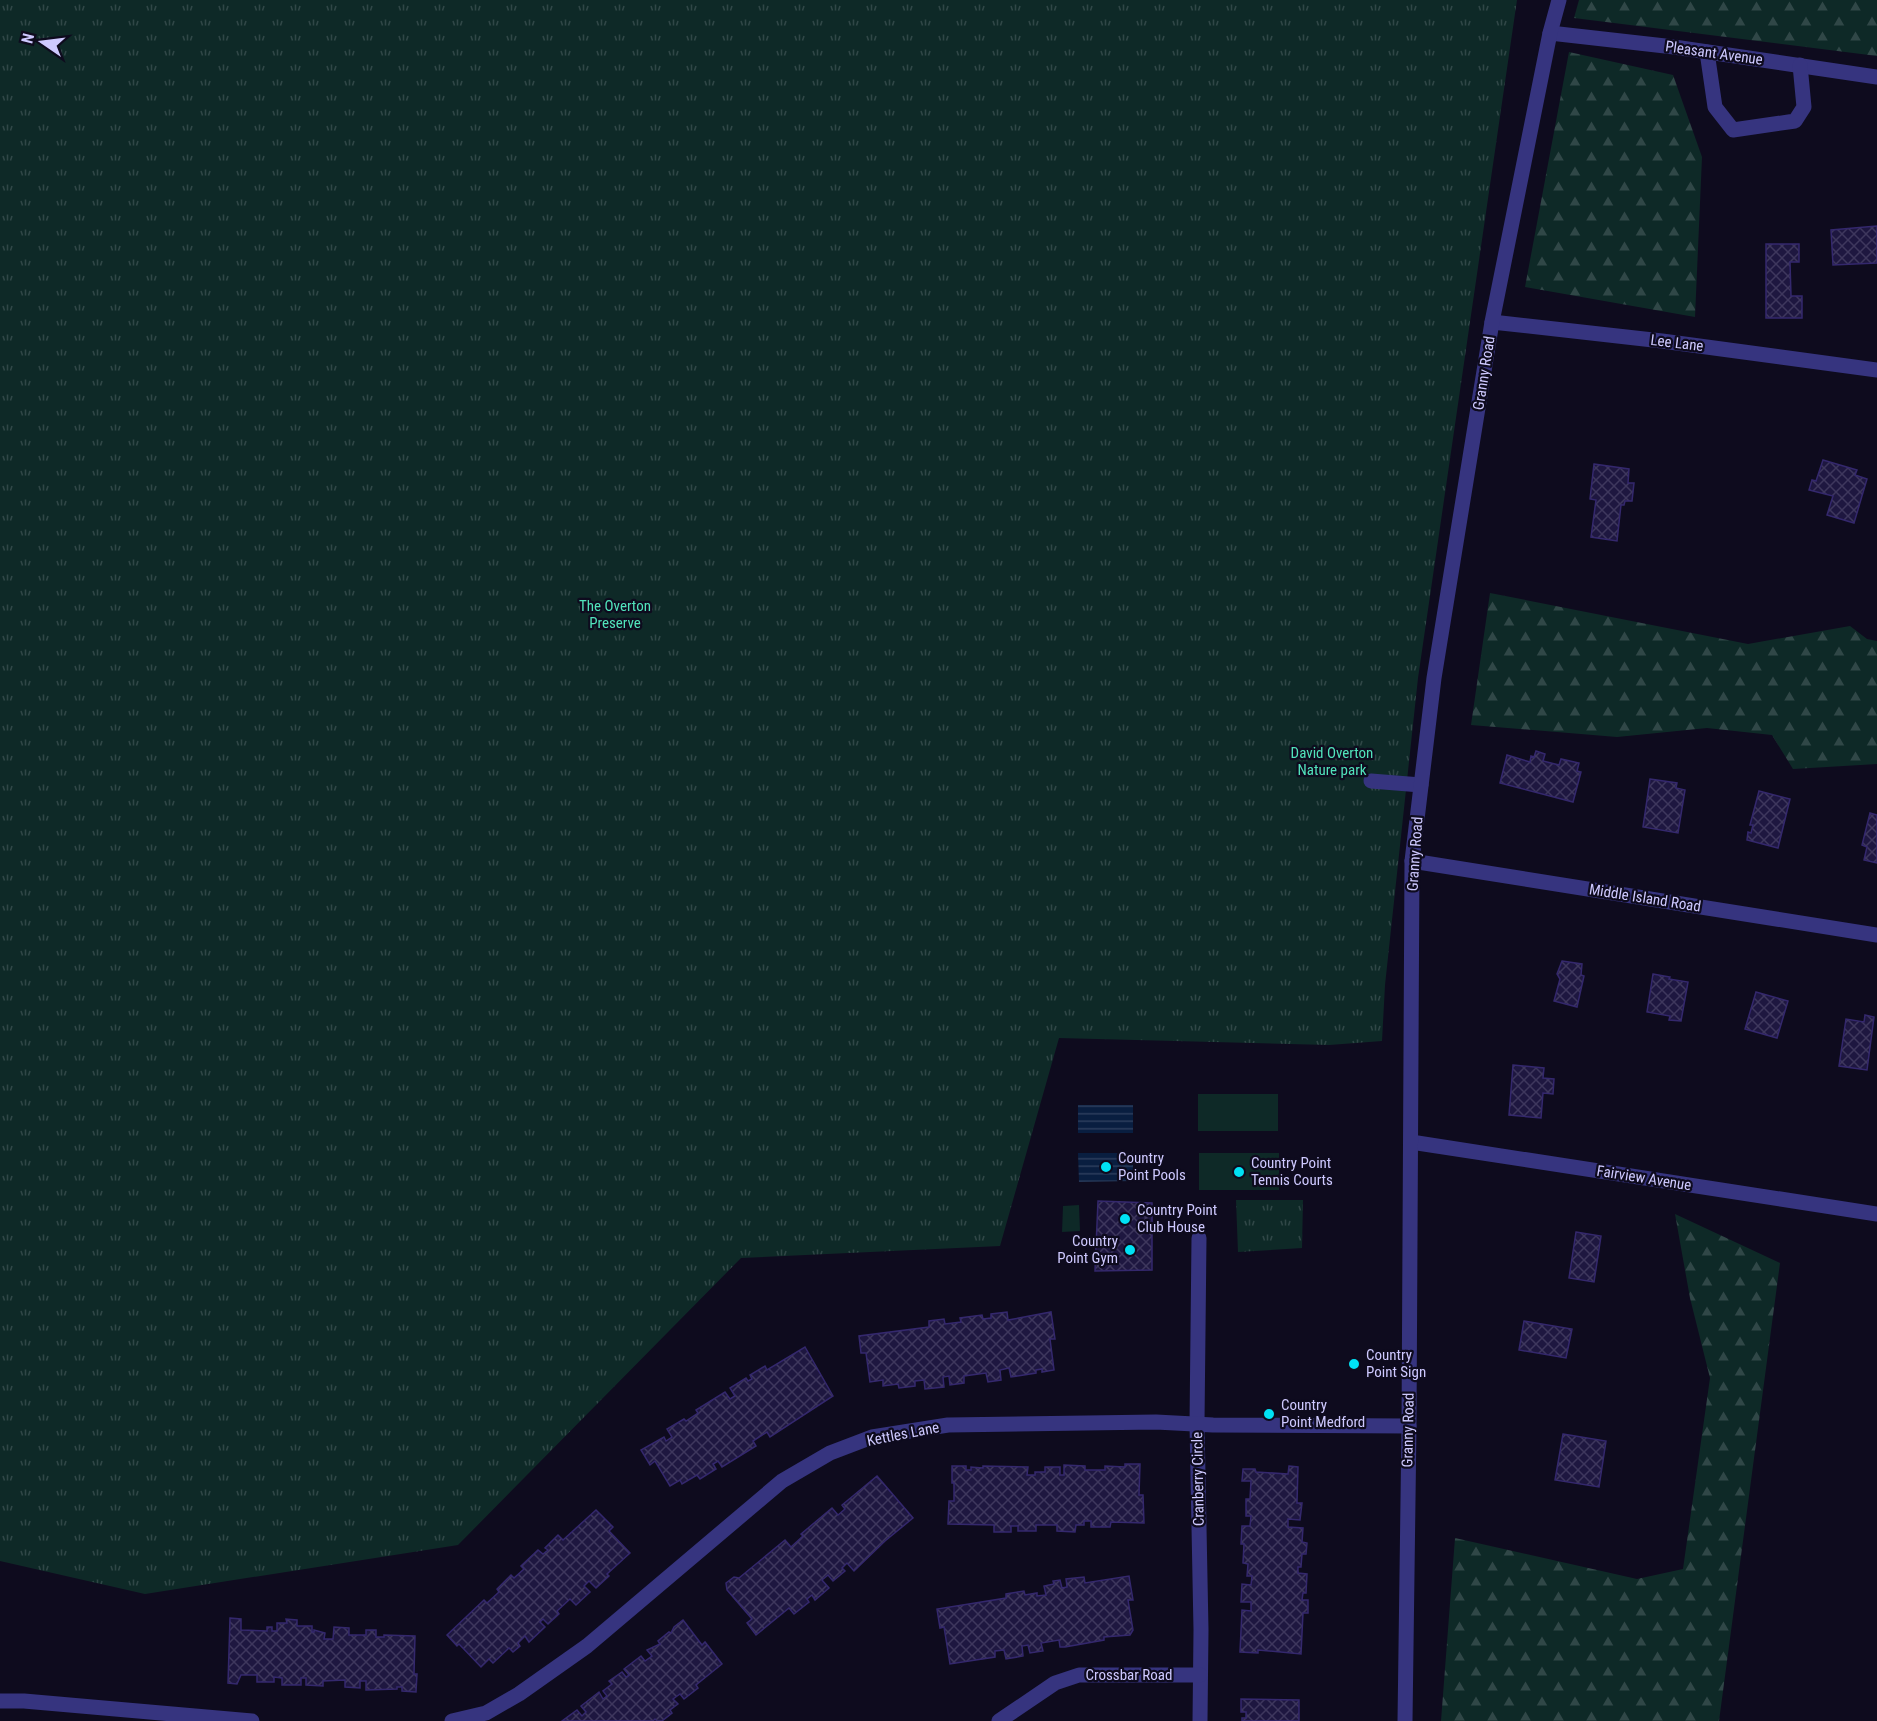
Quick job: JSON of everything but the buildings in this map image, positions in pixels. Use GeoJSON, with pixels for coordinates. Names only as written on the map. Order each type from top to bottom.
{"type":"FeatureCollection","features":[{"type":"Feature","properties":{"kind":"street","name":"Granny Road"},"geometry":{"type":"LineString","coordinates":[[1405,1721],[1412,861],[1434,678],[1492,322],[1550,33],[1559,0]]}},
{"type":"Feature","properties":{"kind":"street","name":"Pleasant Avenue"},"geometry":{"type":"LineString","coordinates":[[1550,33],[1707,52],[1877,77]]}},
{"type":"Feature","properties":{"kind":"street"},"geometry":{"type":"LineString","coordinates":[[1707,52],[1715,107],[1733,130],[1795,121],[1804,107],[1800,65]]}},
{"type":"Feature","properties":{"kind":"street","name":"Lee Lane"},"geometry":{"type":"LineString","coordinates":[[1492,322],[1662,341],[1877,370]]}},
{"type":"Feature","properties":{"kind":"street"},"geometry":{"type":"LineString","coordinates":[[1371,781],[1421,785]]}},
{"type":"Feature","properties":{"kind":"street","name":"Middle Island Road"},"geometry":{"type":"LineString","coordinates":[[1412,861],[1877,935]]}},
{"type":"Feature","properties":{"kind":"street","name":"Fairview Avenue"},"geometry":{"type":"LineString","coordinates":[[1411,1142],[1877,1214]]}},
{"type":"Feature","properties":{"kind":"street","name":"Cranberry Circle"},"geometry":{"type":"LineString","coordinates":[[1199,1238],[1197,1424],[1200,1721]]}},
{"type":"Feature","properties":{"kind":"street","name":"Kettles Lane"},"geometry":{"type":"LineString","coordinates":[[452,1721],[488,1717],[587,1646],[782,1480],[830,1453],[872,1437],[948,1425],[1156,1422],[1409,1426]]}},
{"type":"Feature","properties":{"kind":"street","name":"Crossbar Road"},"geometry":{"type":"LineString","coordinates":[[999,1721],[1054,1683],[1079,1675],[1200,1675]]}},
{"type":"Feature","properties":{"kind":"street"},"geometry":{"type":"LineString","coordinates":[[0,1701],[24,1701],[252,1721]]}},
{"type":"Feature","properties":{"kind":"green space","name":"The Overton Preserve"},"geometry":{"type":"Polygon","coordinates":[[[0,0],[1517,0],[1418,678],[1385,985],[1382,1041],[1329,1045],[1059,1038],[1000,1246],[741,1258],[458,1545],[145,1594],[0,1561],[0,0]]]}},
{"type":"Feature","properties":{"kind":"green space"},"geometry":{"type":"Polygon","coordinates":[[[1579,0],[1877,0],[1877,56],[1574,18],[1579,0]]]}},
{"type":"Feature","properties":{"kind":"green space"},"geometry":{"type":"Polygon","coordinates":[[[1569,52],[1673,75],[1702,157],[1695,317],[1525,287],[1569,52]]]}},
{"type":"Feature","properties":{"kind":"green space"},"geometry":{"type":"Polygon","coordinates":[[[1490,593],[1748,644],[1850,626],[1867,639],[1877,641],[1877,764],[1793,769],[1772,735],[1707,728],[1617,737],[1471,725],[1490,593]]]}},
{"type":"Feature","properties":{"kind":"green space","name":"Country Point Tennis Courts"},"geometry":{"type":"Polygon","coordinates":[[[1198,1094],[1278,1094],[1278,1131],[1198,1131],[1198,1094]]]}},
{"type":"Feature","properties":{"kind":"green space","name":"Country Point Tennis Courts"},"geometry":{"type":"Polygon","coordinates":[[[1199,1153],[1279,1153],[1279,1190],[1199,1190],[1199,1153]]]}},
{"type":"Feature","properties":{"kind":"green space"},"geometry":{"type":"Polygon","coordinates":[[[1236,1200],[1303,1200],[1302,1248],[1238,1252],[1236,1200]]]}},
{"type":"Feature","properties":{"kind":"green space"},"geometry":{"type":"Polygon","coordinates":[[[1079,1205],[1080,1231],[1062,1232],[1063,1206],[1079,1205]]]}},
{"type":"Feature","properties":{"kind":"green space"},"geometry":{"type":"Polygon","coordinates":[[[1675,1214],[1780,1263],[1719,1721],[1441,1721],[1455,1538],[1637,1579],[1683,1569],[1710,1378],[1690,1298],[1675,1214]]]}},
{"type":"Feature","properties":{"kind":"water","name":"Country Point Pools"},"geometry":{"type":"Polygon","coordinates":[[[1078,1105],[1133,1105],[1133,1133],[1078,1133],[1078,1105]]]}},
{"type":"Feature","properties":{"kind":"water","name":"Country Point Pools"},"geometry":{"type":"Polygon","coordinates":[[[1078,1153],[1133,1153],[1133,1181],[1079,1182],[1078,1153]]]}},
{"type":"Feature","properties":{"kind":"place","name":"Country Point Pools"},"geometry":{"type":"Point","coordinates":[1106,1167]}},
{"type":"Feature","properties":{"kind":"place","name":"Country Point Tennis Courts"},"geometry":{"type":"Point","coordinates":[1239,1172]}},
{"type":"Feature","properties":{"kind":"place","name":"Country Point Club House"},"geometry":{"type":"Point","coordinates":[1125,1219]}},
{"type":"Feature","properties":{"kind":"place","name":"Country Point Gym"},"geometry":{"type":"Point","coordinates":[1130,1250]}},
{"type":"Feature","properties":{"kind":"place","name":"Country Point Sign"},"geometry":{"type":"Point","coordinates":[1354,1364]}},
{"type":"Feature","properties":{"kind":"place","name":"Country Point Medford"},"geometry":{"type":"Point","coordinates":[1269,1414]}},
{"type":"Feature","properties":{"kind":"park label","name":"David Overton Nature park"},"geometry":{"type":"Point","coordinates":[1332,762]}}]}
